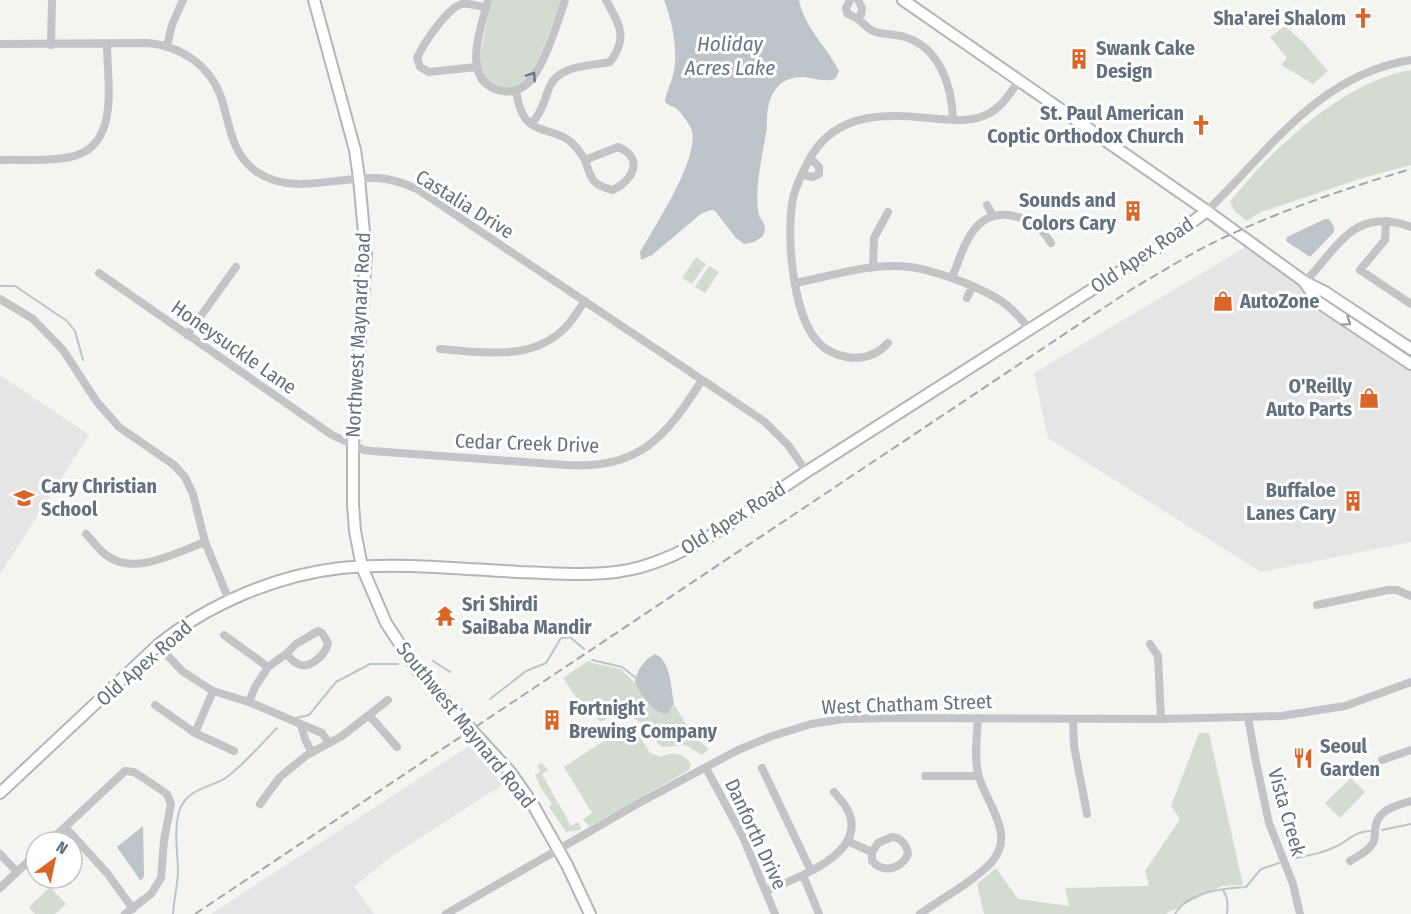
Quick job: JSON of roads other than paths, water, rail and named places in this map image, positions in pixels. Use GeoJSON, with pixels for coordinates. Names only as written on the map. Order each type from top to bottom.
{"type":"FeatureCollection","features":[{"type":"Feature","properties":{"kind":"main road","name":"Northwest Maynard Road"},"geometry":{"type":"LineString","coordinates":[[314,0],[355,150],[366,255],[353,445],[353,504],[355,531],[362,567]]}},
{"type":"Feature","properties":{"kind":"main road"},"geometry":{"type":"LineString","coordinates":[[903,0],[1207,211],[1305,282],[1325,292],[1411,349]]}},
{"type":"Feature","properties":{"kind":"main road","name":"Old Apex Road"},"geometry":{"type":"LineString","coordinates":[[0,793],[158,645],[178,629],[229,600],[316,572],[362,567],[593,575],[640,567],[665,558],[706,538],[806,471],[1157,248],[1207,211]]}},
{"type":"Feature","properties":{"kind":"main road"},"geometry":{"type":"LineString","coordinates":[[1305,282],[1318,302],[1411,364]]}},
{"type":"Feature","properties":{"kind":"main road","name":"Southwest Maynard Road"},"geometry":{"type":"LineString","coordinates":[[362,567],[386,623],[417,670],[511,773],[532,803],[559,850],[590,914]]}},
{"type":"Feature","properties":{"kind":"street"},"geometry":{"type":"LineString","coordinates":[[51,45],[52,0]]}},
{"type":"Feature","properties":{"kind":"street"},"geometry":{"type":"LineString","coordinates":[[167,46],[172,25],[183,0]]}},
{"type":"Feature","properties":{"kind":"street"},"geometry":{"type":"LineString","coordinates":[[476,67],[429,72],[420,67],[417,58],[420,49],[451,10],[462,4],[487,4],[476,53],[476,67],[481,79],[490,86],[507,92],[524,87],[534,75],[565,0]]}},
{"type":"Feature","properties":{"kind":"street"},"geometry":{"type":"LineString","coordinates":[[531,124],[542,111],[551,85],[559,74],[610,62],[619,49],[620,28],[606,0]]}},
{"type":"Feature","properties":{"kind":"street"},"geometry":{"type":"LineString","coordinates":[[850,0],[846,5],[846,10],[851,16],[874,31],[911,40],[936,58],[943,70],[953,120]]}},
{"type":"Feature","properties":{"kind":"street"},"geometry":{"type":"LineString","coordinates":[[857,18],[861,15],[862,8],[858,0]]}},
{"type":"Feature","properties":{"kind":"street","name":"Castalia Drive"},"geometry":{"type":"LineString","coordinates":[[0,44],[147,43],[167,46],[192,58],[211,79],[221,99],[236,148],[257,172],[273,180],[292,183],[359,178],[387,179],[417,189],[771,427],[788,445],[806,471]]}},
{"type":"Feature","properties":{"kind":"street"},"geometry":{"type":"LineString","coordinates":[[0,160],[68,158],[94,144],[104,130],[108,112],[106,44]]}},
{"type":"Feature","properties":{"kind":"street","name":"Old Apex Road"},"geometry":{"type":"LineString","coordinates":[[1207,211],[1283,131],[1327,94],[1363,73],[1411,60]]}},
{"type":"Feature","properties":{"kind":"street"},"geometry":{"type":"LineString","coordinates":[[888,343],[878,353],[855,358],[842,356],[825,349],[812,336],[807,326],[795,283],[790,230],[794,195],[810,158],[820,144],[834,133],[862,119],[889,115],[953,120],[974,119],[988,114],[999,106],[1019,81]]}},
{"type":"Feature","properties":{"kind":"street"},"geometry":{"type":"LineString","coordinates":[[516,91],[521,112],[531,124],[568,140],[578,149],[585,160],[590,178],[595,183],[613,190],[629,179],[634,168],[629,153],[618,147],[585,160]]}},
{"type":"Feature","properties":{"kind":"street"},"geometry":{"type":"LineString","coordinates":[[802,174],[813,177],[819,174],[819,167],[810,158]]}},
{"type":"Feature","properties":{"kind":"street"},"geometry":{"type":"LineString","coordinates":[[987,205],[993,216]]}},
{"type":"Feature","properties":{"kind":"street"},"geometry":{"type":"LineString","coordinates":[[873,267],[874,238],[888,212]]}},
{"type":"Feature","properties":{"kind":"street"},"geometry":{"type":"LineString","coordinates":[[952,278],[970,235],[980,224],[993,216],[1011,216],[1031,222],[1044,231],[1051,243]]}},
{"type":"Feature","properties":{"kind":"street"},"geometry":{"type":"LineString","coordinates":[[1305,282],[1349,231],[1370,223],[1386,221],[1411,227]]}},
{"type":"Feature","properties":{"kind":"street"},"geometry":{"type":"LineString","coordinates":[[1386,221],[1385,240],[1360,270],[1411,304]]}},
{"type":"Feature","properties":{"kind":"street"},"geometry":{"type":"LineString","coordinates":[[795,283],[873,267],[908,266],[952,278],[990,293],[1005,302],[1030,330]]}},
{"type":"Feature","properties":{"kind":"street"},"geometry":{"type":"LineString","coordinates":[[188,335],[236,267]]}},
{"type":"Feature","properties":{"kind":"street","name":"Honeysuckle Lane"},"geometry":{"type":"LineString","coordinates":[[99,273],[332,435],[353,445]]}},
{"type":"Feature","properties":{"kind":"street"},"geometry":{"type":"LineString","coordinates":[[967,298],[972,286]]}},
{"type":"Feature","properties":{"kind":"street"},"geometry":{"type":"LineString","coordinates":[[0,298],[33,320],[63,350],[97,402],[113,421],[174,465],[185,477],[193,494],[205,542],[229,600]]}},
{"type":"Feature","properties":{"kind":"street"},"geometry":{"type":"LineString","coordinates":[[440,349],[496,352],[526,350],[542,344],[563,330],[585,301]]}},
{"type":"Feature","properties":{"kind":"street","name":"Cedar Creek Drive"},"geometry":{"type":"LineString","coordinates":[[353,445],[364,450],[580,466],[609,463],[640,451],[663,434],[702,380]]}},
{"type":"Feature","properties":{"kind":"street"},"geometry":{"type":"LineString","coordinates":[[87,534],[107,556],[129,564],[146,562],[205,542]]}},
{"type":"Feature","properties":{"kind":"street"},"geometry":{"type":"LineString","coordinates":[[1317,605],[1388,590],[1396,590],[1411,596]]}},
{"type":"Feature","properties":{"kind":"street"},"geometry":{"type":"LineString","coordinates":[[249,702],[255,687],[268,667],[296,644],[315,632],[322,633],[328,643],[326,650],[305,666],[296,663],[286,654]]}},
{"type":"Feature","properties":{"kind":"street"},"geometry":{"type":"LineString","coordinates":[[224,636],[268,667]]}},
{"type":"Feature","properties":{"kind":"street"},"geometry":{"type":"LineString","coordinates":[[1150,644],[1158,656],[1161,719]]}},
{"type":"Feature","properties":{"kind":"street"},"geometry":{"type":"LineString","coordinates":[[158,645],[182,671],[213,691],[249,702],[322,733],[329,743]]}},
{"type":"Feature","properties":{"kind":"street","name":"West Chatham Street"},"geometry":{"type":"LineString","coordinates":[[446,914],[639,803],[738,750],[811,724],[844,719],[1161,719],[1295,715],[1345,706],[1410,685]]}},
{"type":"Feature","properties":{"kind":"street"},"geometry":{"type":"LineString","coordinates":[[195,733],[213,691]]}},
{"type":"Feature","properties":{"kind":"street"},"geometry":{"type":"LineString","coordinates":[[260,804],[280,777],[388,700]]}},
{"type":"Feature","properties":{"kind":"street"},"geometry":{"type":"LineString","coordinates":[[155,705],[195,733],[234,750]]}},
{"type":"Feature","properties":{"kind":"street"},"geometry":{"type":"LineString","coordinates":[[369,715],[397,747]]}},
{"type":"Feature","properties":{"kind":"street","name":"Vista Creek"},"geometry":{"type":"LineString","coordinates":[[1248,717],[1269,823],[1293,884],[1300,914]]}},
{"type":"Feature","properties":{"kind":"street"},"geometry":{"type":"LineString","coordinates":[[920,914],[987,867],[1000,848],[1001,830],[979,776],[976,762],[978,718]]}},
{"type":"Feature","properties":{"kind":"street"},"geometry":{"type":"LineString","coordinates":[[1073,718],[1074,746],[1087,814]]}},
{"type":"Feature","properties":{"kind":"street"},"geometry":{"type":"LineString","coordinates":[[301,725],[312,753]]}},
{"type":"Feature","properties":{"kind":"street"},"geometry":{"type":"LineString","coordinates":[[1382,760],[1411,750]]}},
{"type":"Feature","properties":{"kind":"street","name":"Danforth Drive"},"geometry":{"type":"LineString","coordinates":[[706,768],[742,835],[775,914]]}},
{"type":"Feature","properties":{"kind":"street"},"geometry":{"type":"LineString","coordinates":[[762,768],[807,873],[819,914]]}},
{"type":"Feature","properties":{"kind":"street"},"geometry":{"type":"LineString","coordinates":[[62,830],[124,771],[134,772],[167,794],[171,804],[164,840],[161,878],[151,894],[129,911],[107,873],[65,827]]}},
{"type":"Feature","properties":{"kind":"street"},"geometry":{"type":"LineString","coordinates":[[925,777],[979,776]]}},
{"type":"Feature","properties":{"kind":"street"},"geometry":{"type":"LineString","coordinates":[[766,891],[807,873],[838,853],[847,841],[850,827],[849,815],[846,807],[834,792]]}},
{"type":"Feature","properties":{"kind":"street"},"geometry":{"type":"LineString","coordinates":[[1350,861],[1372,845],[1379,817],[1396,805],[1411,801]]}},
{"type":"Feature","properties":{"kind":"street"},"geometry":{"type":"LineString","coordinates":[[892,837],[902,841],[907,847],[908,854],[902,863],[886,870],[872,861],[873,852],[878,843],[892,837]]}},
{"type":"Feature","properties":{"kind":"street"},"geometry":{"type":"LineString","coordinates":[[847,841],[873,852]]}},
{"type":"Feature","properties":{"kind":"street"},"geometry":{"type":"LineString","coordinates":[[0,854],[17,872]]}},
{"type":"Feature","properties":{"kind":"street"},"geometry":{"type":"LineString","coordinates":[[0,888],[24,865]]}},
{"type":"Feature","properties":{"kind":"water","name":"Holiday Acres Lake"},"geometry":{"type":"Polygon","coordinates":[[[664,0],[799,0],[811,28],[839,71],[835,79],[831,80],[793,78],[778,86],[773,93],[768,109],[757,200],[759,214],[765,228],[763,236],[754,242],[744,244],[712,210],[702,213],[652,255],[641,260],[640,252],[675,191],[690,156],[693,140],[691,128],[683,115],[665,102],[675,66],[675,47],[670,17],[664,0]]]}},
{"type":"Feature","properties":{"kind":"water"},"geometry":{"type":"Polygon","coordinates":[[[1329,219],[1334,232],[1310,257],[1286,241],[1287,237],[1329,219]]]}},
{"type":"Feature","properties":{"kind":"water"},"geometry":{"type":"Polygon","coordinates":[[[655,654],[664,662],[671,683],[674,704],[667,714],[652,707],[635,683],[641,666],[655,654]]]}},
{"type":"Feature","properties":{"kind":"water"},"geometry":{"type":"Polygon","coordinates":[[[143,826],[144,875],[140,880],[117,847],[143,826]]]}},
{"type":"Feature","properties":{"kind":"waterway"},"geometry":{"type":"LineString","coordinates":[[0,286],[15,286],[67,321],[75,331],[83,360]]}},
{"type":"Feature","properties":{"kind":"waterway"},"geometry":{"type":"LineString","coordinates":[[490,699],[526,671],[546,663],[561,638],[570,637],[584,649]]}},
{"type":"Feature","properties":{"kind":"waterway"},"geometry":{"type":"LineString","coordinates":[[592,660],[622,667],[636,678]]}},
{"type":"Feature","properties":{"kind":"waterway"},"geometry":{"type":"LineString","coordinates":[[433,661],[450,672]]}},
{"type":"Feature","properties":{"kind":"waterway"},"geometry":{"type":"LineString","coordinates":[[296,718],[309,715],[336,682],[370,664],[398,664]]}},
{"type":"Feature","properties":{"kind":"waterway"},"geometry":{"type":"LineString","coordinates":[[173,914],[178,873],[176,841],[180,809],[193,793],[231,774],[277,728]]}},
{"type":"Feature","properties":{"kind":"waterway"},"geometry":{"type":"LineString","coordinates":[[1382,830],[1411,824]]}},
{"type":"Feature","properties":{"kind":"waterway"},"geometry":{"type":"LineString","coordinates":[[1291,859],[1327,850],[1357,834],[1370,831]]}},
{"type":"Feature","properties":{"kind":"waterway"},"geometry":{"type":"LineString","coordinates":[[1175,914],[1188,901],[1197,896],[1217,890],[1246,887],[1261,869],[1279,863]]}},
{"type":"Feature","properties":{"kind":"waterway"},"geometry":{"type":"LineString","coordinates":[[1222,889],[1227,900],[1227,914]]}},
{"type":"Feature","properties":{"kind":"railway"},"geometry":{"type":"LineString","coordinates":[[195,914],[1132,289],[1201,249],[1270,217],[1411,169]]}},
{"type":"Feature","properties":{"kind":"place","name":"Sha'arei Shalom"},"geometry":{"type":"Point","coordinates":[1363,18]}},
{"type":"Feature","properties":{"kind":"place","name":"Swank Cake Design"},"geometry":{"type":"Point","coordinates":[1079,59]}},
{"type":"Feature","properties":{"kind":"place","name":"St. Paul American Coptic Orthodox Church"},"geometry":{"type":"Point","coordinates":[1201,125]}},
{"type":"Feature","properties":{"kind":"place","name":"Sounds and Colors Cary"},"geometry":{"type":"Point","coordinates":[1133,211]}},
{"type":"Feature","properties":{"kind":"place","name":"AutoZone"},"geometry":{"type":"Point","coordinates":[1223,301]}},
{"type":"Feature","properties":{"kind":"place","name":"O'Reilly Auto Parts"},"geometry":{"type":"Point","coordinates":[1369,398]}},
{"type":"Feature","properties":{"kind":"place","name":"Cary Christian School"},"geometry":{"type":"Point","coordinates":[24,498]}},
{"type":"Feature","properties":{"kind":"place","name":"Buffaloe Lanes Cary"},"geometry":{"type":"Point","coordinates":[1353,501]}},
{"type":"Feature","properties":{"kind":"place","name":"Sri Shirdi SaiBaba Mandir"},"geometry":{"type":"Point","coordinates":[445,616]}},
{"type":"Feature","properties":{"kind":"place","name":"Fortnight Brewing Company"},"geometry":{"type":"Point","coordinates":[552,720]}},
{"type":"Feature","properties":{"kind":"place","name":"Seoul Garden"},"geometry":{"type":"Point","coordinates":[1303,758]}}]}
